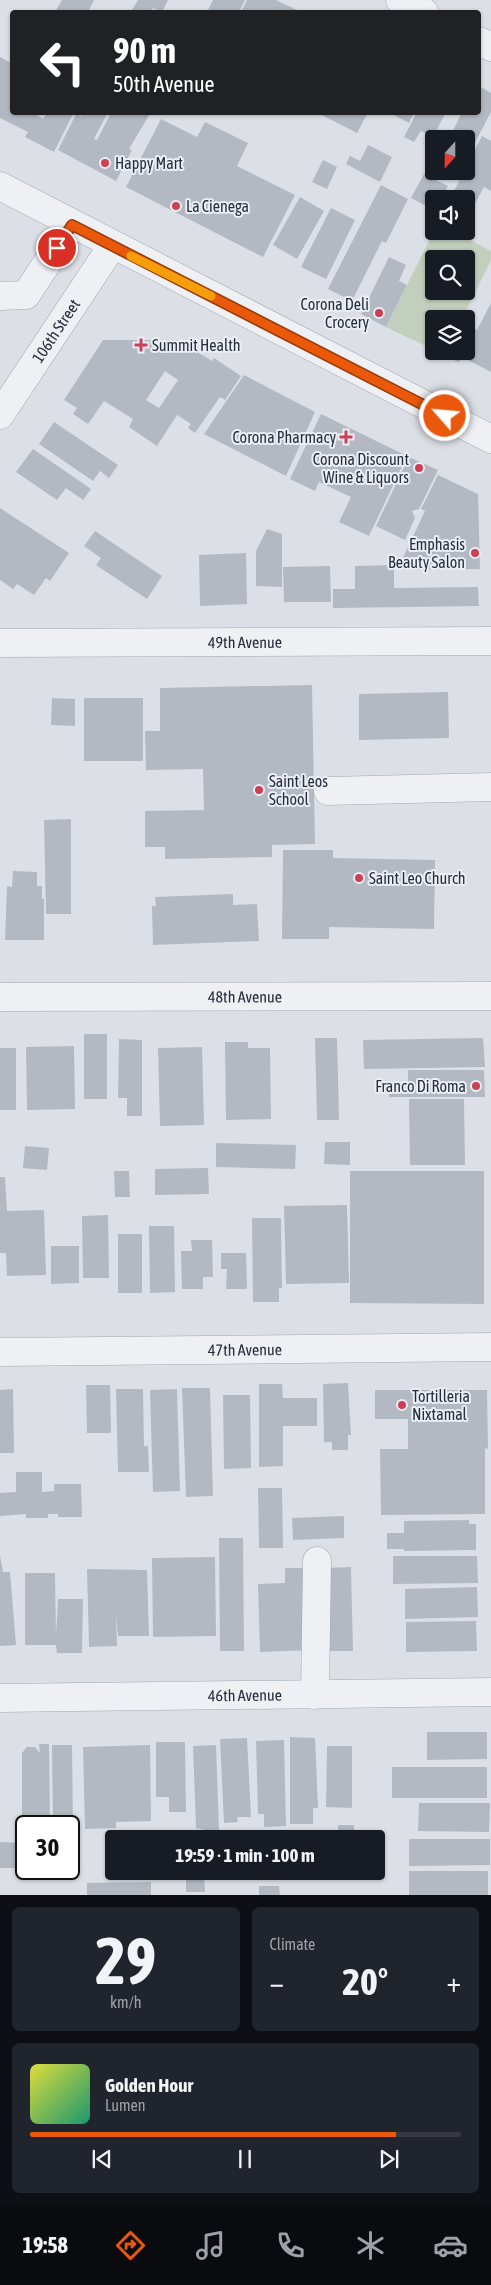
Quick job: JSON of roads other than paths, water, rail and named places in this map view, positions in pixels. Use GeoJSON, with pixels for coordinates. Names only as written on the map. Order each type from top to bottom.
{"type":"FeatureCollection","features":[{"type":"Feature","properties":{"kind":"street"},"geometry":{"type":"LineString","coordinates":[[400,0],[420,10]]}},
{"type":"Feature","properties":{"kind":"street"},"geometry":{"type":"LineString","coordinates":[[0,186],[112,246],[491,439]]}},
{"type":"Feature","properties":{"kind":"street"},"geometry":{"type":"LineString","coordinates":[[0,296],[26,295],[72,225]]}},
{"type":"Feature","properties":{"kind":"street","name":"106th Street"},"geometry":{"type":"LineString","coordinates":[[0,415],[112,246]]}},
{"type":"Feature","properties":{"kind":"street","name":"49th Avenue"},"geometry":{"type":"LineString","coordinates":[[0,643],[491,641]]}},
{"type":"Feature","properties":{"kind":"street"},"geometry":{"type":"LineString","coordinates":[[328,791],[491,787]]}},
{"type":"Feature","properties":{"kind":"street","name":"48th Avenue"},"geometry":{"type":"LineString","coordinates":[[0,997],[491,996]]}},
{"type":"Feature","properties":{"kind":"street","name":"47th Avenue"},"geometry":{"type":"LineString","coordinates":[[0,1352],[491,1347]]}},
{"type":"Feature","properties":{"kind":"street"},"geometry":{"type":"LineString","coordinates":[[315,1695],[317,1561]]}},
{"type":"Feature","properties":{"kind":"street","name":"46th Avenue"},"geometry":{"type":"LineString","coordinates":[[0,1698],[491,1692]]}},
{"type":"Feature","properties":{"kind":"place","name":"Happy Mart"},"geometry":{"type":"Point","coordinates":[105,163]}},
{"type":"Feature","properties":{"kind":"place","name":"La Cienega"},"geometry":{"type":"Point","coordinates":[176,206]}},
{"type":"Feature","properties":{"kind":"place","name":"Corona Deli Crocery"},"geometry":{"type":"Point","coordinates":[379,313]}},
{"type":"Feature","properties":{"kind":"place","name":"Summit Health"},"geometry":{"type":"Point","coordinates":[141,345]}},
{"type":"Feature","properties":{"kind":"place","name":"Corona Pharmacy"},"geometry":{"type":"Point","coordinates":[346,437]}},
{"type":"Feature","properties":{"kind":"place","name":"Corona Discount Wine & Liquors"},"geometry":{"type":"Point","coordinates":[419,468]}},
{"type":"Feature","properties":{"kind":"place","name":"Emphasis Beauty Salon"},"geometry":{"type":"Point","coordinates":[475,553]}},
{"type":"Feature","properties":{"kind":"place","name":"Saint Leos School"},"geometry":{"type":"Point","coordinates":[259,790]}},
{"type":"Feature","properties":{"kind":"place","name":"Saint Leo Church"},"geometry":{"type":"Point","coordinates":[359,878]}},
{"type":"Feature","properties":{"kind":"place","name":"Franco Di Roma"},"geometry":{"type":"Point","coordinates":[476,1086]}},
{"type":"Feature","properties":{"kind":"place","name":"Tortilleria Nixtamal"},"geometry":{"type":"Point","coordinates":[402,1405]}}]}
